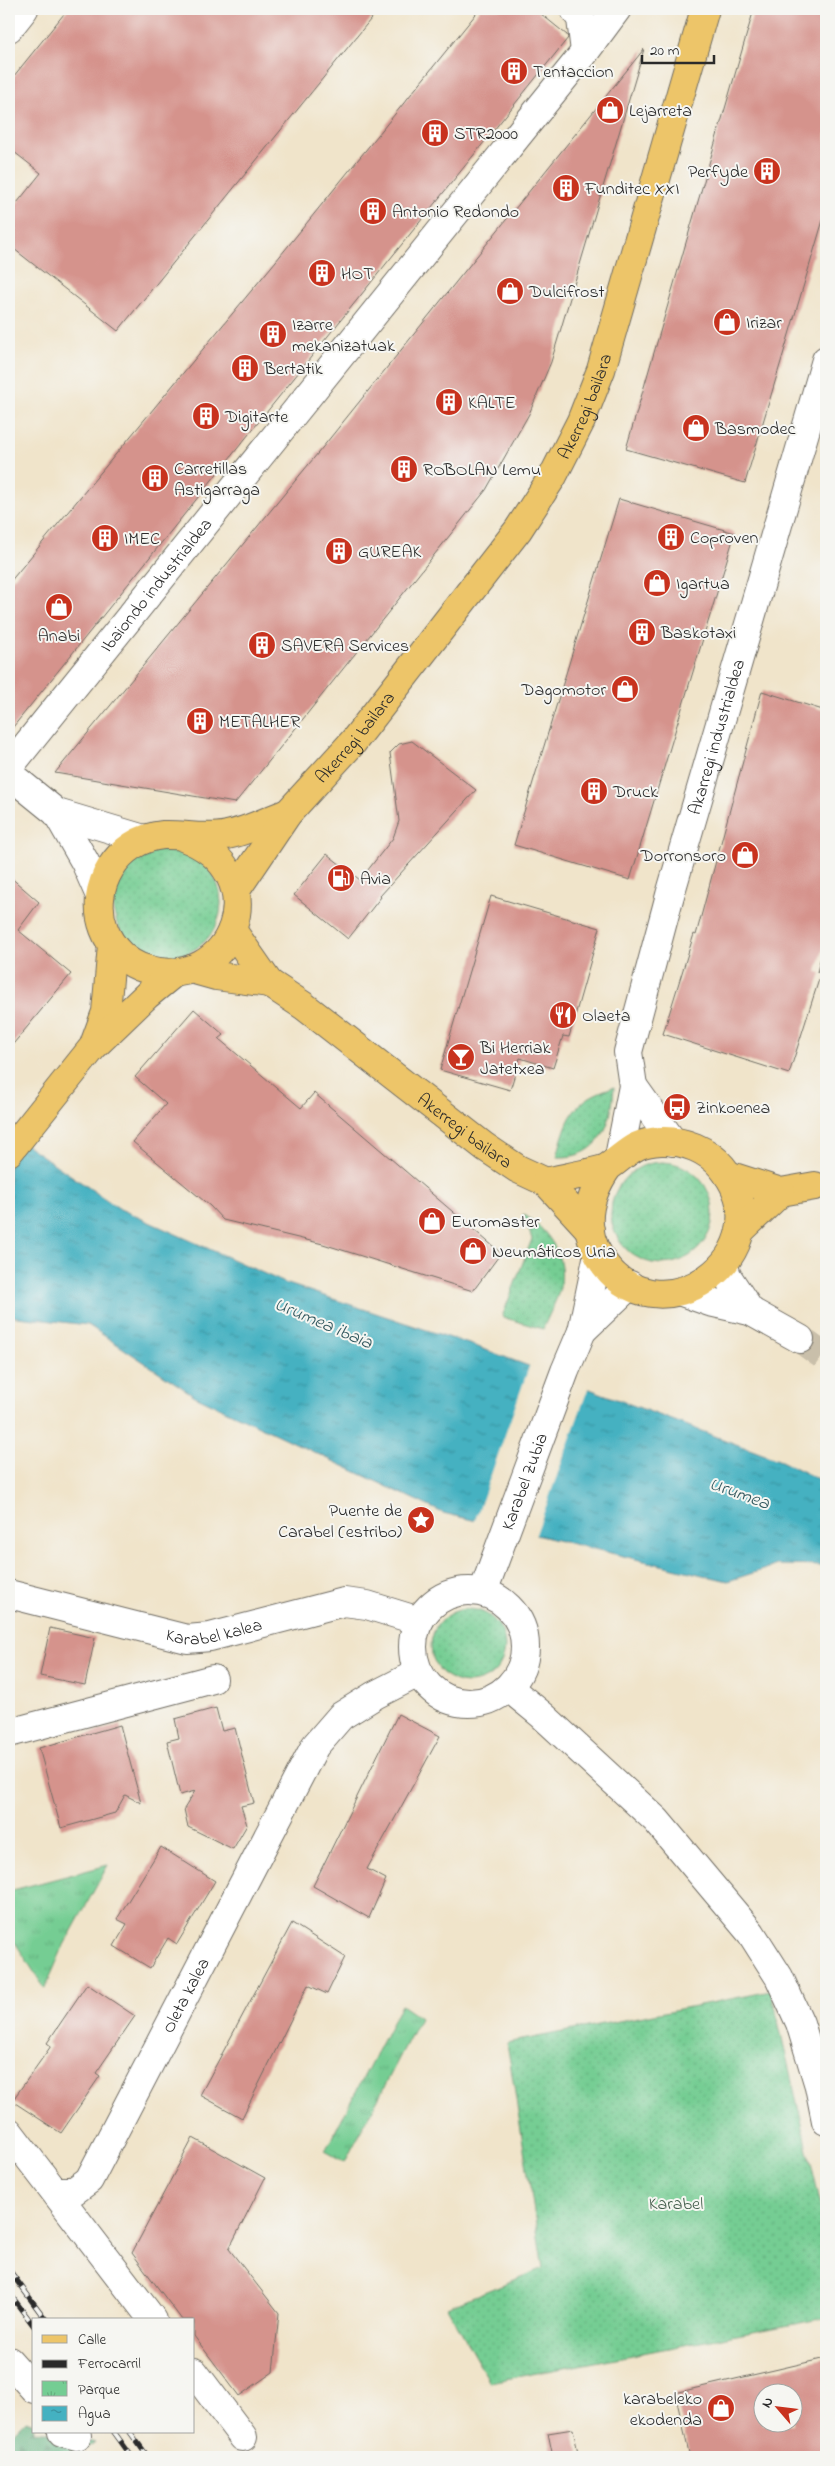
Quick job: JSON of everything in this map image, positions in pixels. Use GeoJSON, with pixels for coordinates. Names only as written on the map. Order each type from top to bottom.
{"type":"FeatureCollection","features":[{"type":"Feature","properties":{"kind":"main road","name":"Akerregi bailara"},"geometry":{"type":"LineString","coordinates":[[236,890],[288,813],[353,742],[518,530],[553,476],[581,421],[601,370],[705,9]]}},
{"type":"Feature","properties":{"kind":"main road"},"geometry":{"type":"LineString","coordinates":[[269,983],[182,971],[156,972],[139,967],[124,958],[112,945],[104,930],[100,913],[100,896],[104,877],[114,861],[128,848],[144,839],[164,835],[183,837],[227,835],[288,813]]}},
{"type":"Feature","properties":{"kind":"main road"},"geometry":{"type":"LineString","coordinates":[[9,1152],[93,1048],[147,995],[182,971],[208,960],[222,947],[232,930],[236,911],[236,890],[229,872],[217,856],[202,844],[183,837]]}},
{"type":"Feature","properties":{"kind":"main road"},"geometry":{"type":"LineString","coordinates":[[232,930],[269,983]]}},
{"type":"Feature","properties":{"kind":"main road"},"geometry":{"type":"LineString","coordinates":[[93,1048],[106,1012],[112,945]]}},
{"type":"Feature","properties":{"kind":"main road","name":"Akerregi bailara"},"geometry":{"type":"LineString","coordinates":[[269,983],[304,1006],[485,1147],[518,1169],[546,1182]]}},
{"type":"Feature","properties":{"kind":"main road"},"geometry":{"type":"LineString","coordinates":[[594,1242],[589,1213],[598,1181],[613,1162],[628,1150],[650,1142],[673,1142],[689,1145],[704,1152],[718,1162],[728,1175],[740,1202],[740,1231],[734,1249],[724,1266],[712,1277],[682,1292],[664,1294],[647,1292],[630,1286],[612,1272],[594,1242],[546,1182],[613,1162]]}},
{"type":"Feature","properties":{"kind":"main road"},"geometry":{"type":"LineString","coordinates":[[728,1175],[781,1192],[815,1186]]}},
{"type":"Feature","properties":{"kind":"main road"},"geometry":{"type":"LineString","coordinates":[[740,1231],[781,1192]]}},
{"type":"Feature","properties":{"kind":"street"},"geometry":{"type":"LineString","coordinates":[[9,28],[24,9]]}},
{"type":"Feature","properties":{"kind":"street"},"geometry":{"type":"LineString","coordinates":[[574,9],[581,19],[585,52]]}},
{"type":"Feature","properties":{"kind":"street","name":"Ibaiondo industrialdea"},"geometry":{"type":"LineString","coordinates":[[9,767],[585,52],[617,9]]}},
{"type":"Feature","properties":{"kind":"street","name":"Akarregi industrialdea"},"geometry":{"type":"LineString","coordinates":[[633,1086],[628,1052],[638,1011],[826,360]]}},
{"type":"Feature","properties":{"kind":"street"},"geometry":{"type":"LineString","coordinates":[[9,774],[57,813],[85,862],[100,896]]}},
{"type":"Feature","properties":{"kind":"street"},"geometry":{"type":"LineString","coordinates":[[57,813],[144,839]]}},
{"type":"Feature","properties":{"kind":"street"},"geometry":{"type":"LineString","coordinates":[[633,1086],[673,1142]]}},
{"type":"Feature","properties":{"kind":"street"},"geometry":{"type":"LineString","coordinates":[[613,1162],[633,1086]]}},
{"type":"Feature","properties":{"kind":"street"},"geometry":{"type":"LineString","coordinates":[[582,1331],[594,1242]]}},
{"type":"Feature","properties":{"kind":"street"},"geometry":{"type":"LineString","coordinates":[[724,1266],[727,1276],[750,1311]]}},
{"type":"Feature","properties":{"kind":"street"},"geometry":{"type":"LineString","coordinates":[[582,1331],[630,1286]]}},
{"type":"Feature","properties":{"kind":"street"},"geometry":{"type":"LineString","coordinates":[[682,1292],[710,1302],[750,1311],[800,1338]]}},
{"type":"Feature","properties":{"kind":"street","name":"Karabel Zubia"},"geometry":{"type":"LineString","coordinates":[[483,1592],[499,1554],[565,1371],[582,1331]]}},
{"type":"Feature","properties":{"kind":"street"},"geometry":{"type":"LineString","coordinates":[[464,1591],[483,1592],[499,1599],[512,1610],[521,1624],[525,1641],[525,1658],[519,1674],[509,1688],[496,1697],[482,1702],[467,1704],[453,1702],[439,1695],[418,1674],[412,1647],[419,1621],[430,1606],[446,1596],[464,1591]]}},
{"type":"Feature","properties":{"kind":"street","name":"Karabel kalea"},"geometry":{"type":"LineString","coordinates":[[9,1594],[187,1639],[210,1637],[344,1602],[367,1605],[419,1621]]}},
{"type":"Feature","properties":{"kind":"street","name":"Oleta kalea"},"geometry":{"type":"LineString","coordinates":[[55,2191],[74,2191],[89,2180],[315,1746],[341,1716],[375,1695],[418,1674]]}},
{"type":"Feature","properties":{"kind":"street"},"geometry":{"type":"LineString","coordinates":[[9,1733],[213,1679]]}},
{"type":"Feature","properties":{"kind":"street"},"geometry":{"type":"LineString","coordinates":[[509,1688],[542,1715],[656,1820],[751,1933],[779,1977],[800,2023],[819,2086],[826,2121]]}},
{"type":"Feature","properties":{"kind":"street"},"geometry":{"type":"LineString","coordinates":[[9,2132],[152,2318]]}},
{"type":"Feature","properties":{"kind":"street"},"geometry":{"type":"LineString","coordinates":[[9,2361],[32,2387]]}},
{"type":"Feature","properties":{"kind":"street"},"geometry":{"type":"LineString","coordinates":[[195,2373],[243,2437]]}},
{"type":"Feature","properties":{"kind":"green space"},"geometry":{"type":"Polygon","coordinates":[[[167,849],[197,858],[205,865],[212,873],[221,903],[212,933],[205,941],[197,948],[167,957],[137,948],[129,941],[122,933],[113,903],[122,873],[129,865],[137,858],[167,849]]]}},
{"type":"Feature","properties":{"kind":"green space"},"geometry":{"type":"Polygon","coordinates":[[[614,1087],[607,1126],[601,1137],[584,1152],[572,1156],[557,1157],[568,1121],[580,1104],[600,1092],[614,1087]]]}},
{"type":"Feature","properties":{"kind":"green space"},"geometry":{"type":"Polygon","coordinates":[[[662,1162],[681,1166],[698,1177],[709,1194],[713,1213],[709,1232],[698,1249],[681,1260],[662,1264],[643,1260],[626,1249],[615,1232],[611,1213],[615,1194],[626,1177],[643,1166],[662,1162]]]}},
{"type":"Feature","properties":{"kind":"green space"},"geometry":{"type":"Polygon","coordinates":[[[523,1214],[546,1234],[557,1251],[560,1261],[560,1287],[543,1329],[502,1317],[532,1239],[523,1214]]]}},
{"type":"Feature","properties":{"kind":"green space"},"geometry":{"type":"Polygon","coordinates":[[[461,1609],[475,1609],[489,1615],[499,1625],[505,1639],[503,1660],[489,1677],[475,1683],[461,1683],[447,1677],[437,1667],[431,1653],[431,1639],[437,1625],[447,1615],[461,1609]]]}},
{"type":"Feature","properties":{"kind":"green space"},"geometry":{"type":"Polygon","coordinates":[[[108,1865],[63,1947],[45,1989],[16,1944],[9,1937],[9,1891],[108,1865]]]}},
{"type":"Feature","properties":{"kind":"green space","name":"Karabel"},"geometry":{"type":"Polygon","coordinates":[[[771,1991],[826,2227],[826,2318],[490,2382],[447,2307],[543,2268],[507,2043],[771,1991]]]}},
{"type":"Feature","properties":{"kind":"green space"},"geometry":{"type":"Polygon","coordinates":[[[401,2005],[420,2018],[345,2162],[325,2151],[401,2005]]]}},
{"type":"Feature","properties":{"kind":"green space"},"geometry":{"type":"Polygon","coordinates":[[[26,2420],[32,2422],[32,2434],[70,2434],[95,2442],[75,2457],[9,2457],[9,2437],[26,2420]]]}},
{"type":"Feature","properties":{"kind":"water"},"geometry":{"type":"Polygon","coordinates":[[[9,1133],[120,1209],[285,1283],[478,1347],[781,1461],[826,1483],[826,1566],[778,1565],[728,1581],[443,1513],[195,1396],[88,1325],[9,1316],[9,1133]]]}},
{"type":"Feature","properties":{"kind":"pier"},"geometry":{"type":"Polygon","coordinates":[[[530,1364],[589,1386],[535,1537],[474,1523],[530,1364]]]}},
{"type":"Feature","properties":{"kind":"building"},"geometry":{"type":"Polygon","coordinates":[[[68,9],[379,9],[118,331],[9,245],[9,213],[41,173],[9,148],[9,82],[68,9]]]}},
{"type":"Feature","properties":{"kind":"building"},"geometry":{"type":"Polygon","coordinates":[[[480,9],[535,9],[567,35],[568,38],[9,732],[9,583],[276,261],[480,9]]]}},
{"type":"Feature","properties":{"kind":"building"},"geometry":{"type":"Polygon","coordinates":[[[754,9],[826,9],[826,210],[745,483],[626,449],[754,9]]]}},
{"type":"Feature","properties":{"kind":"building"},"geometry":{"type":"Polygon","coordinates":[[[644,49],[551,362],[529,414],[486,490],[235,803],[55,773],[318,453],[644,49]]]}},
{"type":"Feature","properties":{"kind":"building"},"geometry":{"type":"Polygon","coordinates":[[[619,499],[735,533],[630,880],[514,845],[619,499]]]}},
{"type":"Feature","properties":{"kind":"building"},"geometry":{"type":"Polygon","coordinates":[[[762,691],[826,711],[826,938],[817,972],[821,973],[789,1074],[663,1034],[694,934],[696,935],[762,691]]]}},
{"type":"Feature","properties":{"kind":"building"},"geometry":{"type":"Polygon","coordinates":[[[412,741],[476,790],[380,896],[348,939],[294,895],[327,854],[360,880],[393,838],[399,821],[390,753],[399,744],[412,741]]]}},
{"type":"Feature","properties":{"kind":"building"},"geometry":{"type":"Polygon","coordinates":[[[9,876],[39,902],[18,930],[71,974],[9,1049],[9,876]]]}},
{"type":"Feature","properties":{"kind":"building"},"geometry":{"type":"Polygon","coordinates":[[[491,896],[600,928],[569,1037],[563,1036],[553,1068],[520,1058],[510,1090],[440,1070],[491,896]]]}},
{"type":"Feature","properties":{"kind":"building"},"geometry":{"type":"Polygon","coordinates":[[[194,1009],[224,1035],[219,1039],[301,1108],[314,1093],[501,1253],[473,1291],[323,1244],[223,1220],[210,1206],[133,1142],[166,1104],[135,1077],[194,1009]]]}},
{"type":"Feature","properties":{"kind":"building"},"geometry":{"type":"Polygon","coordinates":[[[50,1628],[95,1638],[85,1685],[40,1676],[50,1628]]]}},
{"type":"Feature","properties":{"kind":"building"},"geometry":{"type":"Polygon","coordinates":[[[216,1708],[222,1731],[235,1728],[254,1803],[241,1806],[247,1825],[233,1849],[188,1827],[184,1809],[195,1791],[180,1795],[167,1741],[179,1738],[175,1719],[216,1708]]]}},
{"type":"Feature","properties":{"kind":"building"},"geometry":{"type":"Polygon","coordinates":[[[398,1714],[440,1736],[367,1869],[386,1879],[369,1918],[313,1886],[398,1714]]]}},
{"type":"Feature","properties":{"kind":"building"},"geometry":{"type":"Polygon","coordinates":[[[120,1725],[141,1803],[125,1795],[115,1813],[61,1828],[39,1748],[120,1725]]]}},
{"type":"Feature","properties":{"kind":"building"},"geometry":{"type":"Polygon","coordinates":[[[161,1847],[215,1881],[177,1944],[168,1938],[150,1968],[114,1946],[127,1924],[117,1919],[161,1847]]]}},
{"type":"Feature","properties":{"kind":"building"},"geometry":{"type":"Polygon","coordinates":[[[292,1923],[345,1957],[327,1994],[308,1985],[242,2118],[200,2095],[292,1923]]]}},
{"type":"Feature","properties":{"kind":"building"},"geometry":{"type":"Polygon","coordinates":[[[87,1984],[135,2016],[96,2073],[100,2076],[61,2133],[12,2101],[51,2046],[47,2043],[87,1984]]]}},
{"type":"Feature","properties":{"kind":"building"},"geometry":{"type":"Polygon","coordinates":[[[193,2138],[265,2178],[229,2249],[279,2313],[273,2372],[239,2396],[195,2337],[195,2318],[181,2318],[132,2253],[193,2138]]]}},
{"type":"Feature","properties":{"kind":"building","name":"karabeleko ekodenda"},"geometry":{"type":"Polygon","coordinates":[[[826,2358],[826,2457],[690,2457],[675,2393],[826,2358]]]}},
{"type":"Feature","properties":{"kind":"building"},"geometry":{"type":"Polygon","coordinates":[[[573,2429],[579,2457],[553,2457],[548,2433],[573,2429]]]}},
{"type":"Feature","properties":{"kind":"tunnel"},"geometry":{"type":"LineString","coordinates":[[800,1339],[826,1358]]}},
{"type":"Feature","properties":{"kind":"railway"},"geometry":{"type":"LineString","coordinates":[[9,2270],[45,2318]]}},
{"type":"Feature","properties":{"kind":"railway"},"geometry":{"type":"LineString","coordinates":[[9,2293],[32,2323]]}},
{"type":"Feature","properties":{"kind":"railway"},"geometry":{"type":"LineString","coordinates":[[115,2434],[132,2457]]}},
{"type":"Feature","properties":{"kind":"railway"},"geometry":{"type":"LineString","coordinates":[[131,2434],[148,2457]]}},
{"type":"Feature","properties":{"kind":"place","name":"Tentaccion"},"geometry":{"type":"Point","coordinates":[514,71]}},
{"type":"Feature","properties":{"kind":"place","name":"Lejarreta"},"geometry":{"type":"Point","coordinates":[610,110]}},
{"type":"Feature","properties":{"kind":"place","name":"STR2000"},"geometry":{"type":"Point","coordinates":[435,133]}},
{"type":"Feature","properties":{"kind":"place","name":"Perfyde"},"geometry":{"type":"Point","coordinates":[767,171]}},
{"type":"Feature","properties":{"kind":"place","name":"Funditec XXI"},"geometry":{"type":"Point","coordinates":[566,188]}},
{"type":"Feature","properties":{"kind":"place","name":"Antonio Redondo"},"geometry":{"type":"Point","coordinates":[373,211]}},
{"type":"Feature","properties":{"kind":"place","name":"HOT"},"geometry":{"type":"Point","coordinates":[322,273]}},
{"type":"Feature","properties":{"kind":"place","name":"Dulcifrost"},"geometry":{"type":"Point","coordinates":[510,291]}},
{"type":"Feature","properties":{"kind":"place","name":"Irizar"},"geometry":{"type":"Point","coordinates":[727,322]}},
{"type":"Feature","properties":{"kind":"place","name":"Izarre mekanizatuak"},"geometry":{"type":"Point","coordinates":[273,334]}},
{"type":"Feature","properties":{"kind":"place","name":"Bertatik"},"geometry":{"type":"Point","coordinates":[245,368]}},
{"type":"Feature","properties":{"kind":"place","name":"KALTE"},"geometry":{"type":"Point","coordinates":[449,402]}},
{"type":"Feature","properties":{"kind":"place","name":"Digitarte"},"geometry":{"type":"Point","coordinates":[206,416]}},
{"type":"Feature","properties":{"kind":"place","name":"Basmodec"},"geometry":{"type":"Point","coordinates":[696,428]}},
{"type":"Feature","properties":{"kind":"place","name":"ROBOLAN Lemu"},"geometry":{"type":"Point","coordinates":[404,469]}},
{"type":"Feature","properties":{"kind":"place","name":"Carretillas Astigarraga"},"geometry":{"type":"Point","coordinates":[155,478]}},
{"type":"Feature","properties":{"kind":"place","name":"Coproven"},"geometry":{"type":"Point","coordinates":[671,537]}},
{"type":"Feature","properties":{"kind":"place","name":"IMEC"},"geometry":{"type":"Point","coordinates":[105,538]}},
{"type":"Feature","properties":{"kind":"place","name":"GUREAK"},"geometry":{"type":"Point","coordinates":[339,551]}},
{"type":"Feature","properties":{"kind":"place","name":"Igartua"},"geometry":{"type":"Point","coordinates":[657,583]}},
{"type":"Feature","properties":{"kind":"place","name":"Anabi"},"geometry":{"type":"Point","coordinates":[59,607]}},
{"type":"Feature","properties":{"kind":"place","name":"Baskotaxi"},"geometry":{"type":"Point","coordinates":[642,632]}},
{"type":"Feature","properties":{"kind":"place","name":"SAVERA Services"},"geometry":{"type":"Point","coordinates":[262,645]}},
{"type":"Feature","properties":{"kind":"place","name":"Dagomotor"},"geometry":{"type":"Point","coordinates":[625,689]}},
{"type":"Feature","properties":{"kind":"place","name":"METALHER"},"geometry":{"type":"Point","coordinates":[200,721]}},
{"type":"Feature","properties":{"kind":"place","name":"Druck"},"geometry":{"type":"Point","coordinates":[594,791]}},
{"type":"Feature","properties":{"kind":"place","name":"Dorronsoro"},"geometry":{"type":"Point","coordinates":[745,855]}},
{"type":"Feature","properties":{"kind":"place","name":"Avia"},"geometry":{"type":"Point","coordinates":[341,878]}},
{"type":"Feature","properties":{"kind":"place","name":"Olaeta"},"geometry":{"type":"Point","coordinates":[563,1015]}},
{"type":"Feature","properties":{"kind":"place","name":"Bi Herriak Jatetxea"},"geometry":{"type":"Point","coordinates":[461,1057]}},
{"type":"Feature","properties":{"kind":"place","name":"Zinkoenea"},"geometry":{"type":"Point","coordinates":[677,1107]}},
{"type":"Feature","properties":{"kind":"place","name":"Euromaster"},"geometry":{"type":"Point","coordinates":[432,1221]}},
{"type":"Feature","properties":{"kind":"place","name":"Neumáticos Uria"},"geometry":{"type":"Point","coordinates":[473,1251]}},
{"type":"Feature","properties":{"kind":"place","name":"Puente de Carabel (estribo)"},"geometry":{"type":"Point","coordinates":[421,1520]}},
{"type":"Feature","properties":{"kind":"place","name":"karabeleko ekodenda"},"geometry":{"type":"Point","coordinates":[721,2408]}},
{"type":"Feature","properties":{"kind":"water label","name":"Urumea ibaia"},"geometry":{"type":"Point","coordinates":[324,1322]}},
{"type":"Feature","properties":{"kind":"water label","name":"Urumea"},"geometry":{"type":"Point","coordinates":[740,1492]}}]}
